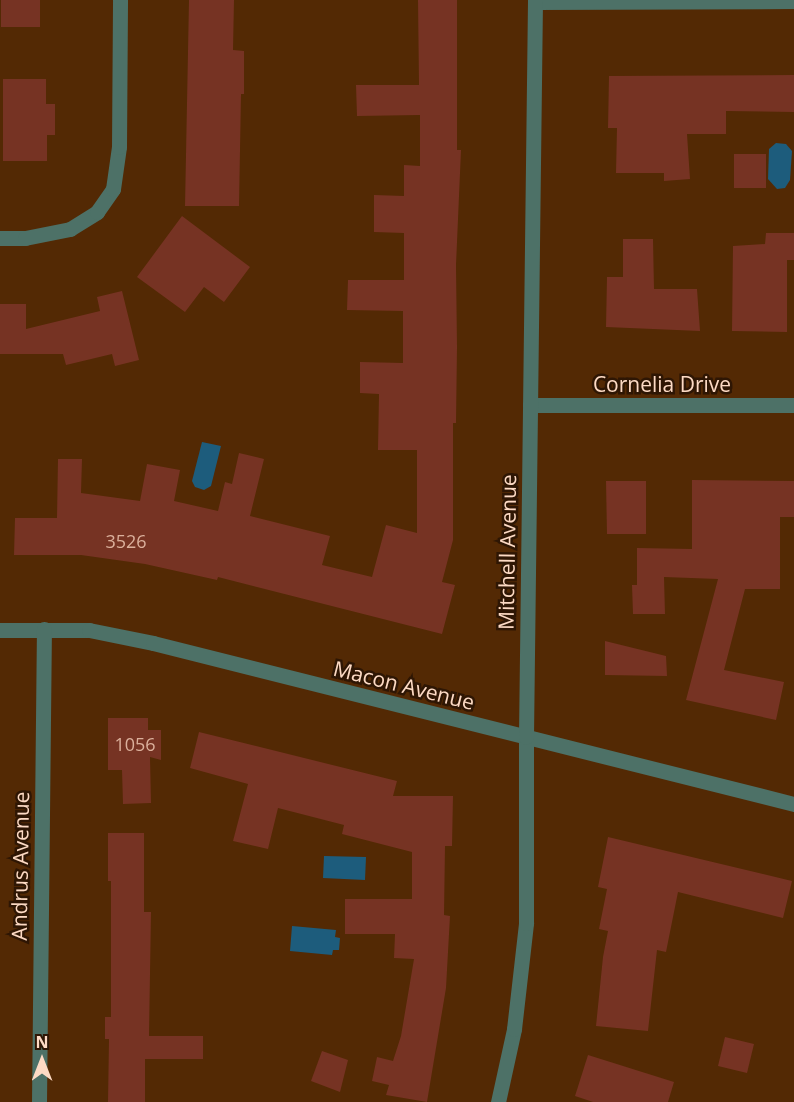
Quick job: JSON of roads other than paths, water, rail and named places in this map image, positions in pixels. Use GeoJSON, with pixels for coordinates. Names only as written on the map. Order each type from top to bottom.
{"type":"FeatureCollection","features":[{"type":"Feature","properties":{"kind":"street"},"geometry":{"type":"LineString","coordinates":[[0,238],[25,238],[70,229],[97,212],[113,189],[119,147],[120,0]]}},
{"type":"Feature","properties":{"kind":"street"},"geometry":{"type":"LineString","coordinates":[[535,1],[794,1]]}},
{"type":"Feature","properties":{"kind":"street","name":"Mitchell Avenue"},"geometry":{"type":"LineString","coordinates":[[498,1102],[514,1029],[526,923],[526,737],[535,1]]}},
{"type":"Feature","properties":{"kind":"street","name":"Cornelia Drive"},"geometry":{"type":"LineString","coordinates":[[530,405],[794,405]]}},
{"type":"Feature","properties":{"kind":"street","name":"Macon Avenue"},"geometry":{"type":"LineString","coordinates":[[0,630],[89,630],[153,643],[794,804]]}},
{"type":"Feature","properties":{"kind":"street","name":"Andrus Avenue"},"geometry":{"type":"LineString","coordinates":[[39,1102],[44,630]]}},
{"type":"Feature","properties":{"kind":"water"},"geometry":{"type":"Polygon","coordinates":[[[776,143],[786,144],[792,151],[790,180],[785,188],[777,189],[768,179],[769,149],[776,143]]]}},
{"type":"Feature","properties":{"kind":"water"},"geometry":{"type":"Polygon","coordinates":[[[202,442],[221,446],[211,486],[204,490],[195,487],[192,481],[202,442]]]}},
{"type":"Feature","properties":{"kind":"water"},"geometry":{"type":"Polygon","coordinates":[[[324,856],[366,857],[365,880],[323,878],[324,856]]]}},
{"type":"Feature","properties":{"kind":"water"},"geometry":{"type":"Polygon","coordinates":[[[292,926],[336,930],[335,937],[340,938],[339,950],[333,950],[332,955],[290,951],[292,926]]]}}]}
